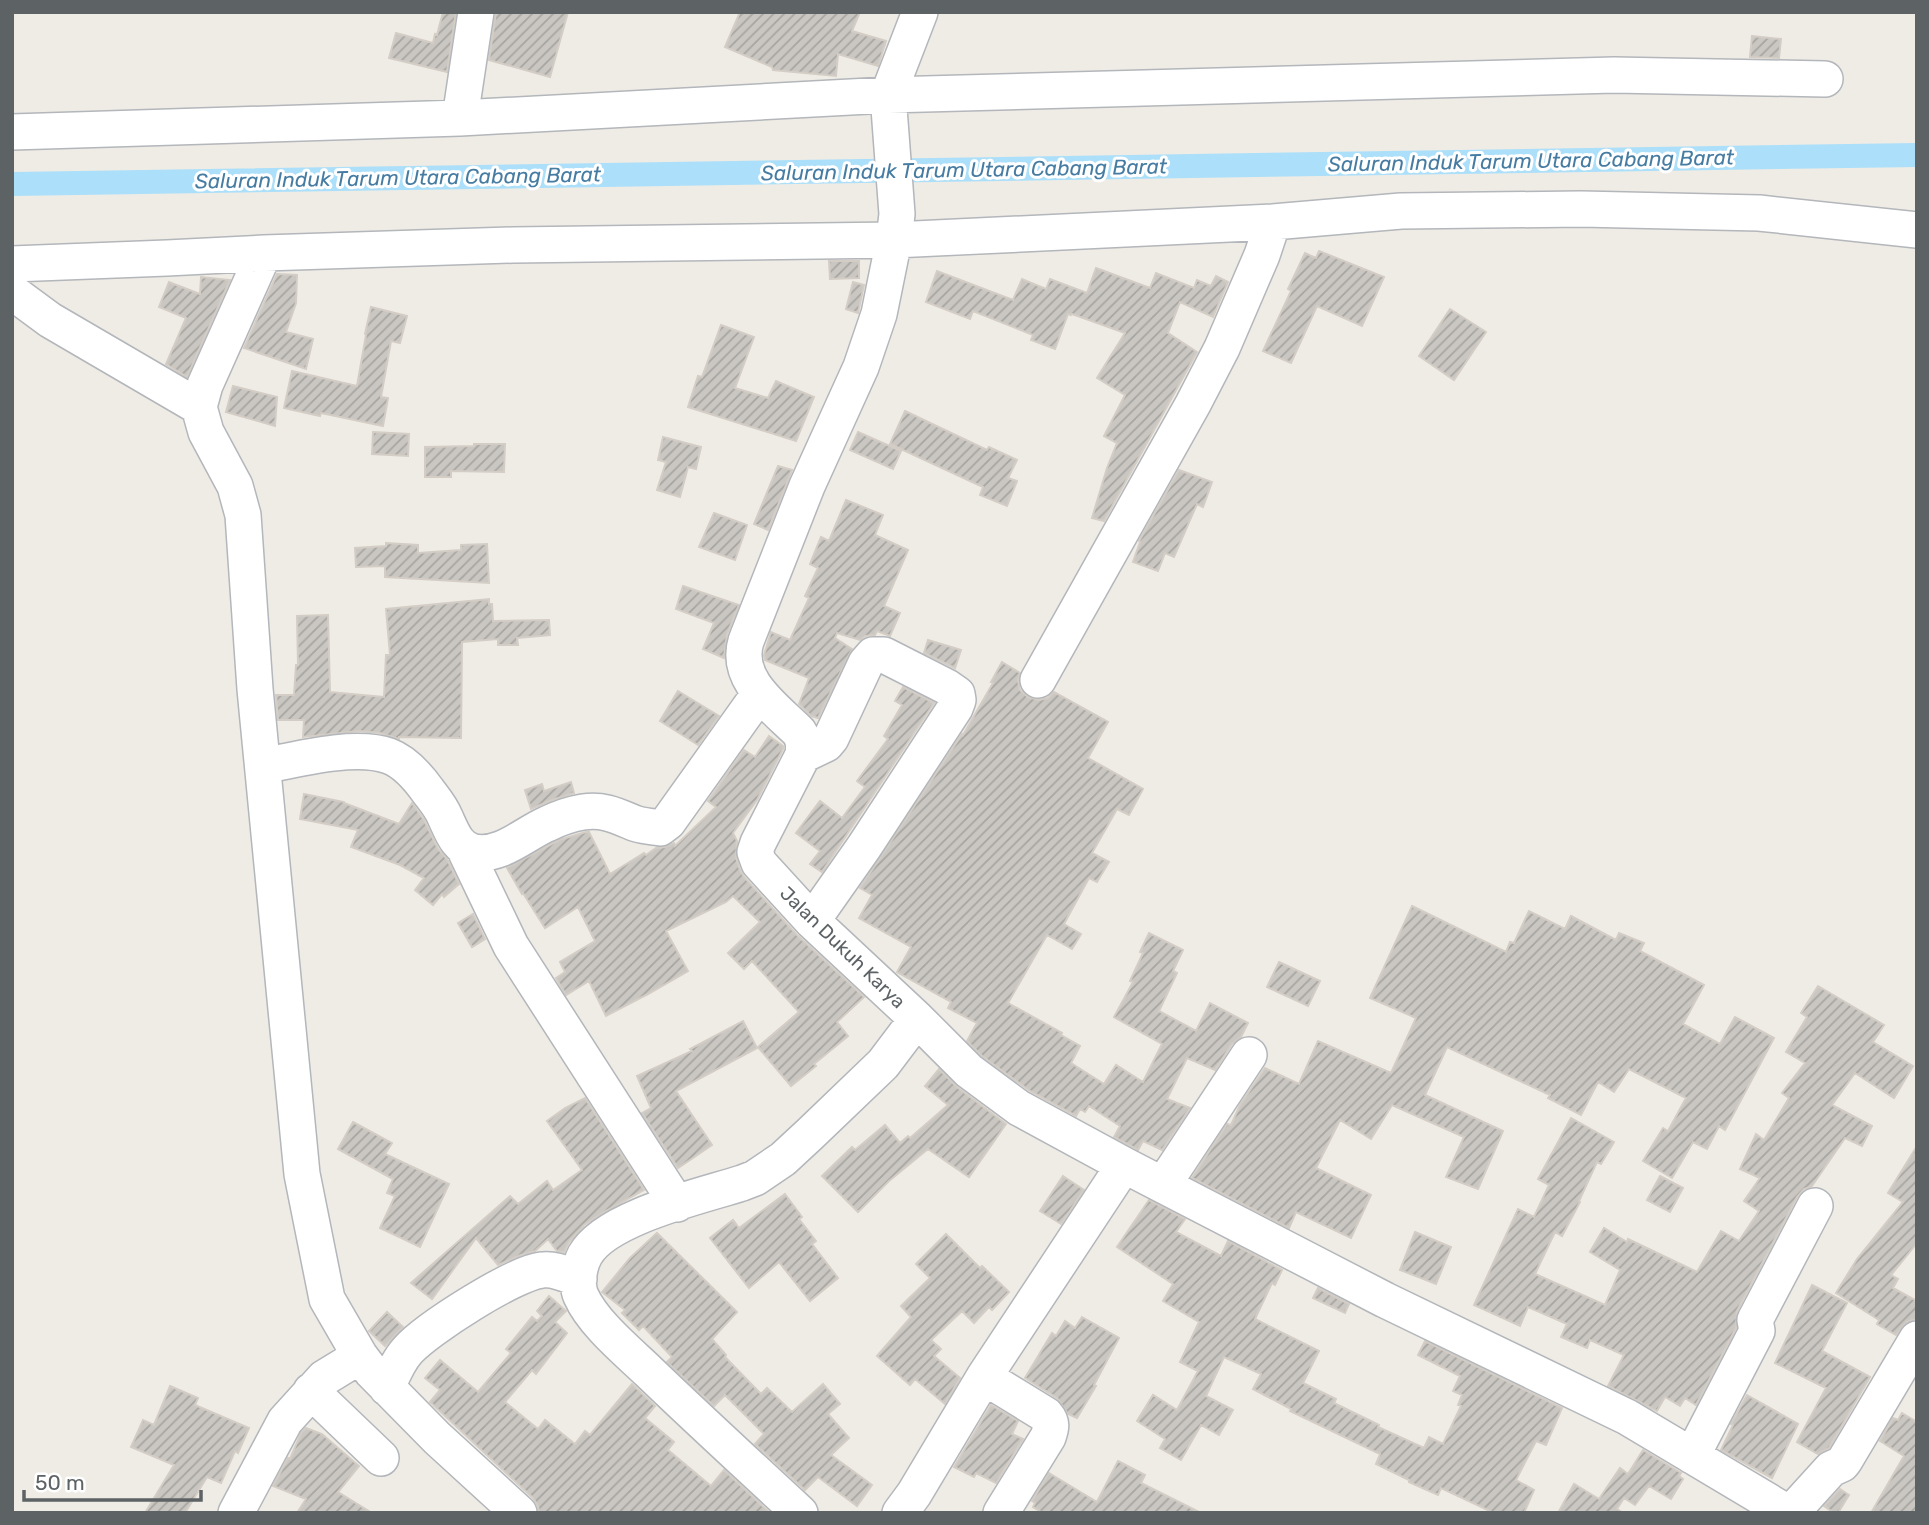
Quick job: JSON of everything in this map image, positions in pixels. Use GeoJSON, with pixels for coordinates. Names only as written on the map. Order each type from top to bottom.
{"type":"FeatureCollection","features":[{"type":"Feature","properties":{"kind":"street"},"geometry":{"type":"LineString","coordinates":[[460,118],[476,12]]}},
{"type":"Feature","properties":{"kind":"street"},"geometry":{"type":"LineString","coordinates":[[812,920],[864,846],[955,708],[958,699],[957,694],[947,687],[884,655],[873,656],[866,663],[829,741],[803,755],[803,737],[750,679],[743,653],[807,486],[861,367],[879,314],[895,227],[890,105],[920,12]]}},
{"type":"Feature","properties":{"kind":"street"},"geometry":{"type":"LineString","coordinates":[[12,132],[890,105],[1614,75],[1825,79]]}},
{"type":"Feature","properties":{"kind":"street"},"geometry":{"type":"LineString","coordinates":[[12,264],[895,227],[1273,222],[1401,211],[1581,209],[1759,213],[1917,230]]}},
{"type":"Feature","properties":{"kind":"street"},"geometry":{"type":"LineString","coordinates":[[1038,680],[1222,348],[1262,255],[1273,222]]}},
{"type":"Feature","properties":{"kind":"street"},"geometry":{"type":"LineString","coordinates":[[264,253],[205,385],[199,407],[205,432],[235,486],[243,515],[263,766],[302,1174],[327,1299],[359,1356],[387,1388],[519,1513]]}},
{"type":"Feature","properties":{"kind":"street"},"geometry":{"type":"LineString","coordinates":[[12,292],[50,320],[199,407]]}},
{"type":"Feature","properties":{"kind":"street"},"geometry":{"type":"LineString","coordinates":[[464,848],[476,852],[491,852],[547,824],[582,812],[618,815],[635,823],[660,828],[668,822],[760,693]]}},
{"type":"Feature","properties":{"kind":"street"},"geometry":{"type":"LineString","coordinates":[[263,766],[315,756],[363,751],[389,756],[406,765],[442,810],[455,838],[464,848],[511,946],[677,1204]]}},
{"type":"Feature","properties":{"kind":"street","name":"Jalan Dukuh Karya"},"geometry":{"type":"LineString","coordinates":[[579,1279],[585,1254],[611,1231],[645,1214],[755,1178],[783,1159],[883,1064],[917,1019],[812,920],[759,863],[755,852],[758,843],[803,755]]}},
{"type":"Feature","properties":{"kind":"street"},"geometry":{"type":"LineString","coordinates":[[917,1019],[969,1071],[1018,1108],[1385,1300],[1627,1417],[1692,1456],[1740,1501],[1790,1513],[1831,1469],[1845,1460],[1917,1339]]}},
{"type":"Feature","properties":{"kind":"street"},"geometry":{"type":"LineString","coordinates":[[1163,1185],[1250,1055]]}},
{"type":"Feature","properties":{"kind":"street"},"geometry":{"type":"LineString","coordinates":[[900,1513],[984,1377],[1124,1165]]}},
{"type":"Feature","properties":{"kind":"street"},"geometry":{"type":"LineString","coordinates":[[1692,1456],[1757,1331],[1755,1320],[1815,1206]]}},
{"type":"Feature","properties":{"kind":"street"},"geometry":{"type":"LineString","coordinates":[[387,1388],[401,1359],[428,1333],[518,1276],[546,1269],[579,1279],[580,1295],[606,1330],[800,1513]]}},
{"type":"Feature","properties":{"kind":"street"},"geometry":{"type":"LineString","coordinates":[[236,1513],[285,1422],[324,1378],[359,1356]]}},
{"type":"Feature","properties":{"kind":"street"},"geometry":{"type":"LineString","coordinates":[[984,1377],[1046,1415],[1052,1426],[1048,1437],[1001,1513]]}},
{"type":"Feature","properties":{"kind":"street"},"geometry":{"type":"LineString","coordinates":[[311,1391],[382,1458]]}},
{"type":"Feature","properties":{"kind":"building"},"geometry":{"type":"Polygon","coordinates":[[[443,12],[456,12],[447,72],[389,58],[396,33],[433,43],[443,12]]]}},
{"type":"Feature","properties":{"kind":"building"},"geometry":{"type":"Polygon","coordinates":[[[496,12],[568,12],[550,77],[489,60],[496,12]]]}},
{"type":"Feature","properties":{"kind":"building"},"geometry":{"type":"Polygon","coordinates":[[[740,12],[860,12],[852,31],[886,41],[878,66],[838,54],[836,76],[773,70],[772,67],[725,47],[740,12]]]}},
{"type":"Feature","properties":{"kind":"building"},"geometry":{"type":"Polygon","coordinates":[[[1752,36],[1781,39],[1779,58],[1750,57],[1752,36]]]}},
{"type":"Feature","properties":{"kind":"building"},"geometry":{"type":"Polygon","coordinates":[[[1319,251],[1384,277],[1362,326],[1317,306],[1291,363],[1263,351],[1291,291],[1288,289],[1305,253],[1316,258],[1319,251]]]}},
{"type":"Feature","properties":{"kind":"building"},"geometry":{"type":"Polygon","coordinates":[[[829,261],[859,261],[859,278],[830,279],[829,261]]]}},
{"type":"Feature","properties":{"kind":"building"},"geometry":{"type":"Polygon","coordinates":[[[1096,268],[1150,288],[1156,273],[1194,288],[1197,280],[1211,286],[1216,276],[1228,282],[1213,317],[1180,302],[1168,333],[1197,352],[1104,521],[1092,518],[1117,443],[1104,436],[1125,395],[1097,378],[1125,333],[1068,314],[1055,349],[1031,340],[1033,335],[973,311],[970,319],[926,302],[937,271],[1013,300],[1022,279],[1046,289],[1050,279],[1087,293],[1096,268]]]}},
{"type":"Feature","properties":{"kind":"building"},"geometry":{"type":"Polygon","coordinates":[[[277,274],[297,275],[296,303],[286,332],[313,339],[306,369],[244,348],[277,274]]]}},
{"type":"Feature","properties":{"kind":"building"},"geometry":{"type":"Polygon","coordinates":[[[201,277],[230,280],[187,377],[166,364],[186,318],[159,307],[169,282],[200,294],[201,277]]]}},
{"type":"Feature","properties":{"kind":"building"},"geometry":{"type":"Polygon","coordinates":[[[853,282],[864,285],[858,313],[846,309],[853,282]]]}},
{"type":"Feature","properties":{"kind":"building"},"geometry":{"type":"Polygon","coordinates":[[[371,307],[407,316],[400,343],[391,341],[381,397],[388,398],[383,426],[284,408],[292,371],[357,386],[371,307]]]}},
{"type":"Feature","properties":{"kind":"building"},"geometry":{"type":"Polygon","coordinates":[[[1450,309],[1486,332],[1454,380],[1419,356],[1450,309]]]}},
{"type":"Feature","properties":{"kind":"building"},"geometry":{"type":"Polygon","coordinates":[[[721,325],[754,337],[735,388],[768,398],[776,381],[814,397],[796,441],[688,407],[698,376],[702,377],[721,325]]]}},
{"type":"Feature","properties":{"kind":"building"},"geometry":{"type":"Polygon","coordinates":[[[233,386],[277,397],[275,426],[226,412],[233,386]]]}},
{"type":"Feature","properties":{"kind":"building"},"geometry":{"type":"Polygon","coordinates":[[[905,411],[987,450],[989,447],[1017,460],[1008,478],[1017,481],[1007,506],[980,495],[983,487],[890,444],[905,411]]]}},
{"type":"Feature","properties":{"kind":"building"},"geometry":{"type":"Polygon","coordinates":[[[373,432],[409,434],[408,456],[372,454],[373,432]]]}},
{"type":"Feature","properties":{"kind":"building"},"geometry":{"type":"Polygon","coordinates":[[[858,432],[901,451],[893,469],[850,450],[858,432]]]}},
{"type":"Feature","properties":{"kind":"building"},"geometry":{"type":"Polygon","coordinates":[[[663,437],[701,447],[696,469],[688,467],[680,497],[657,490],[666,462],[658,460],[663,437]]]}},
{"type":"Feature","properties":{"kind":"building"},"geometry":{"type":"Polygon","coordinates":[[[505,444],[504,472],[451,471],[451,477],[425,477],[425,447],[505,444]]]}},
{"type":"Feature","properties":{"kind":"building"},"geometry":{"type":"Polygon","coordinates":[[[778,466],[792,470],[768,530],[754,524],[778,466]]]}},
{"type":"Feature","properties":{"kind":"building"},"geometry":{"type":"Polygon","coordinates":[[[1179,470],[1212,482],[1203,507],[1197,504],[1174,557],[1165,553],[1158,571],[1133,562],[1139,541],[1179,470]]]}},
{"type":"Feature","properties":{"kind":"building"},"geometry":{"type":"Polygon","coordinates":[[[846,500],[883,515],[875,535],[908,550],[884,606],[900,613],[890,636],[877,631],[875,635],[865,636],[860,640],[837,633],[835,638],[852,649],[818,718],[811,716],[799,704],[809,678],[765,660],[764,655],[771,632],[790,640],[809,598],[805,596],[818,568],[810,564],[821,537],[829,541],[846,500]]]}},
{"type":"Feature","properties":{"kind":"building"},"geometry":{"type":"Polygon","coordinates":[[[714,513],[747,525],[735,560],[699,547],[714,513]]]}},
{"type":"Feature","properties":{"kind":"building"},"geometry":{"type":"Polygon","coordinates":[[[386,543],[418,545],[418,553],[461,550],[461,545],[487,544],[489,583],[385,577],[385,566],[356,567],[355,548],[386,546],[386,543]]]}},
{"type":"Feature","properties":{"kind":"building"},"geometry":{"type":"Polygon","coordinates":[[[683,586],[739,605],[727,634],[724,658],[703,649],[714,623],[676,609],[683,586]]]}},
{"type":"Feature","properties":{"kind":"building"},"geometry":{"type":"Polygon","coordinates":[[[489,599],[493,621],[549,620],[550,635],[517,638],[518,645],[498,645],[498,639],[462,642],[461,738],[399,739],[380,733],[359,731],[303,737],[304,720],[278,720],[276,695],[294,695],[298,665],[297,616],[328,615],[330,692],[384,697],[386,655],[390,655],[386,609],[489,599]]]}},
{"type":"Feature","properties":{"kind":"building"},"geometry":{"type":"Polygon","coordinates":[[[928,640],[961,650],[955,668],[924,653],[928,640]]]}},
{"type":"Feature","properties":{"kind":"building"},"geometry":{"type":"Polygon","coordinates":[[[1002,662],[1020,673],[1020,690],[1028,697],[1039,700],[1048,698],[1054,692],[1108,722],[1088,758],[1143,789],[1129,815],[1117,809],[1092,853],[1109,862],[1097,882],[1089,878],[1064,924],[1081,934],[1072,949],[1047,935],[1008,1003],[1080,1046],[1071,1063],[1104,1084],[1116,1065],[1143,1082],[1162,1044],[1114,1017],[1133,982],[1130,981],[1149,933],[1183,950],[1173,971],[1177,973],[1159,1011],[1196,1031],[1210,1003],[1248,1023],[1241,1037],[1232,1044],[1215,1070],[1187,1058],[1167,1099],[1190,1108],[1162,1150],[1143,1141],[1138,1150],[1114,1137],[1120,1126],[1089,1106],[1085,1112],[1080,1109],[1076,1116],[1030,1091],[982,1056],[967,1041],[977,1023],[948,1008],[951,1002],[897,972],[911,947],[859,918],[872,895],[860,888],[963,735],[1002,662]]]}},
{"type":"Feature","properties":{"kind":"building"},"geometry":{"type":"Polygon","coordinates":[[[903,687],[934,703],[822,872],[810,864],[820,851],[796,833],[820,801],[842,818],[865,787],[857,781],[888,739],[884,736],[902,705],[895,701],[903,687]]]}},
{"type":"Feature","properties":{"kind":"building"},"geometry":{"type":"Polygon","coordinates":[[[678,691],[719,716],[698,745],[660,721],[678,691]]]}},
{"type":"Feature","properties":{"kind":"building"},"geometry":{"type":"Polygon","coordinates":[[[769,736],[783,746],[783,749],[757,800],[733,833],[737,841],[736,858],[740,870],[797,935],[864,997],[837,1022],[848,1036],[791,1086],[758,1047],[799,1012],[752,961],[744,969],[728,953],[760,922],[733,896],[666,931],[688,971],[606,1016],[589,981],[566,995],[556,978],[565,972],[560,962],[595,941],[578,907],[545,928],[507,868],[559,840],[586,832],[589,832],[610,874],[644,853],[646,855],[656,848],[674,843],[675,846],[716,807],[708,801],[744,750],[755,757],[769,736]]]}},
{"type":"Feature","properties":{"kind":"building"},"geometry":{"type":"Polygon","coordinates":[[[571,782],[574,793],[531,809],[525,790],[542,784],[544,791],[571,782]]]}},
{"type":"Feature","properties":{"kind":"building"},"geometry":{"type":"Polygon","coordinates":[[[304,794],[344,802],[399,824],[412,803],[438,849],[447,859],[459,884],[444,897],[442,894],[433,905],[415,890],[424,878],[400,865],[351,847],[358,830],[300,819],[304,794]]]}},
{"type":"Feature","properties":{"kind":"building"},"geometry":{"type":"Polygon","coordinates":[[[1412,906],[1506,952],[1510,942],[1514,943],[1529,911],[1565,929],[1571,916],[1616,940],[1619,933],[1644,943],[1640,951],[1704,985],[1683,1024],[1720,1044],[1735,1017],[1774,1038],[1725,1130],[1719,1126],[1707,1149],[1693,1142],[1672,1178],[1643,1161],[1663,1128],[1668,1131],[1686,1098],[1629,1069],[1614,1092],[1598,1082],[1581,1115],[1548,1098],[1550,1095],[1447,1047],[1425,1095],[1503,1131],[1478,1189],[1446,1177],[1464,1137],[1392,1105],[1371,1139],[1340,1120],[1316,1168],[1371,1195],[1351,1238],[1296,1212],[1289,1228],[1192,1178],[1227,1124],[1231,1125],[1240,1105],[1265,1068],[1299,1084],[1318,1041],[1391,1073],[1416,1018],[1370,998],[1412,906]]]}},
{"type":"Feature","properties":{"kind":"building"},"geometry":{"type":"Polygon","coordinates":[[[473,914],[485,939],[472,947],[458,923],[473,914]]]}},
{"type":"Feature","properties":{"kind":"building"},"geometry":{"type":"Polygon","coordinates":[[[1279,962],[1320,981],[1308,1006],[1267,987],[1279,962]]]}},
{"type":"Feature","properties":{"kind":"building"},"geometry":{"type":"Polygon","coordinates":[[[1818,986],[1884,1025],[1873,1042],[1913,1066],[1894,1098],[1855,1073],[1832,1105],[1872,1126],[1862,1146],[1845,1138],[1812,1186],[1804,1189],[1797,1197],[1737,1311],[1736,1328],[1696,1405],[1685,1398],[1680,1406],[1665,1397],[1657,1411],[1608,1386],[1624,1355],[1590,1340],[1587,1348],[1561,1337],[1567,1324],[1528,1307],[1520,1326],[1474,1305],[1518,1209],[1534,1217],[1549,1185],[1538,1179],[1571,1118],[1614,1142],[1601,1164],[1597,1162],[1562,1236],[1555,1232],[1535,1274],[1605,1305],[1620,1270],[1590,1252],[1604,1228],[1627,1242],[1628,1239],[1697,1272],[1721,1231],[1739,1241],[1759,1211],[1744,1201],[1760,1178],[1740,1169],[1756,1134],[1764,1140],[1789,1098],[1782,1093],[1805,1063],[1786,1052],[1807,1017],[1801,1013],[1818,986]]]}},
{"type":"Feature","properties":{"kind":"building"},"geometry":{"type":"Polygon","coordinates":[[[743,1021],[757,1048],[676,1091],[712,1145],[678,1168],[642,1113],[651,1108],[637,1076],[692,1051],[690,1049],[743,1021]]]}},
{"type":"Feature","properties":{"kind":"building"},"geometry":{"type":"Polygon","coordinates":[[[939,1069],[957,1087],[1006,1124],[969,1177],[928,1149],[889,1181],[858,1212],[822,1176],[852,1147],[855,1150],[885,1125],[900,1143],[908,1136],[910,1138],[948,1105],[925,1086],[939,1069]]]}},
{"type":"Feature","properties":{"kind":"building"},"geometry":{"type":"Polygon","coordinates":[[[585,1098],[644,1190],[584,1225],[564,1252],[557,1251],[548,1239],[535,1251],[498,1265],[476,1238],[432,1299],[411,1283],[510,1196],[518,1204],[547,1181],[553,1190],[582,1170],[547,1121],[585,1098]]]}},
{"type":"Feature","properties":{"kind":"building"},"geometry":{"type":"Polygon","coordinates":[[[353,1122],[392,1143],[385,1154],[449,1184],[420,1247],[380,1228],[395,1196],[387,1193],[393,1179],[338,1149],[353,1122]]]}},
{"type":"Feature","properties":{"kind":"building"},"geometry":{"type":"Polygon","coordinates":[[[1917,1146],[1917,1243],[1891,1275],[1898,1279],[1893,1288],[1917,1301],[1917,1316],[1907,1322],[1896,1335],[1877,1324],[1879,1320],[1836,1293],[1857,1259],[1903,1202],[1888,1193],[1917,1146]]]}},
{"type":"Feature","properties":{"kind":"building"},"geometry":{"type":"Polygon","coordinates":[[[1063,1176],[1084,1190],[1061,1224],[1040,1211],[1063,1176]]]}},
{"type":"Feature","properties":{"kind":"building"},"geometry":{"type":"Polygon","coordinates":[[[1660,1176],[1683,1188],[1670,1212],[1647,1200],[1660,1176]]]}},
{"type":"Feature","properties":{"kind":"building"},"geometry":{"type":"Polygon","coordinates":[[[785,1194],[816,1241],[812,1244],[838,1278],[810,1301],[779,1262],[749,1288],[710,1238],[733,1220],[739,1228],[785,1194]]]}},
{"type":"Feature","properties":{"kind":"building"},"geometry":{"type":"Polygon","coordinates":[[[1149,1200],[1185,1219],[1176,1232],[1221,1256],[1228,1241],[1282,1270],[1275,1285],[1272,1283],[1255,1319],[1319,1351],[1303,1383],[1336,1399],[1334,1403],[1379,1425],[1378,1427],[1424,1448],[1429,1437],[1443,1444],[1461,1406],[1458,1405],[1462,1395],[1453,1391],[1460,1376],[1418,1355],[1425,1341],[1562,1408],[1546,1445],[1536,1441],[1516,1480],[1534,1490],[1524,1513],[1494,1513],[1441,1488],[1438,1495],[1409,1482],[1376,1464],[1380,1454],[1290,1411],[1291,1409],[1253,1389],[1261,1374],[1224,1357],[1206,1396],[1233,1410],[1219,1435],[1201,1425],[1181,1460],[1160,1448],[1165,1439],[1137,1421],[1153,1395],[1177,1410],[1198,1371],[1180,1362],[1199,1322],[1163,1301],[1173,1284],[1117,1247],[1149,1200]]]}},
{"type":"Feature","properties":{"kind":"building"},"geometry":{"type":"Polygon","coordinates":[[[1415,1232],[1451,1247],[1436,1284],[1400,1270],[1415,1232]]]}},
{"type":"Feature","properties":{"kind":"building"},"geometry":{"type":"Polygon","coordinates":[[[657,1233],[737,1312],[712,1339],[725,1357],[761,1394],[767,1388],[792,1412],[823,1384],[840,1404],[828,1414],[849,1438],[831,1455],[872,1485],[857,1506],[818,1477],[805,1490],[755,1444],[764,1434],[725,1395],[714,1406],[667,1362],[672,1357],[643,1326],[639,1330],[622,1313],[625,1310],[602,1292],[630,1258],[657,1233]]]}},
{"type":"Feature","properties":{"kind":"building"},"geometry":{"type":"Polygon","coordinates":[[[946,1234],[1009,1292],[992,1310],[989,1307],[974,1323],[962,1311],[931,1340],[941,1349],[934,1356],[960,1378],[945,1404],[915,1379],[910,1385],[877,1356],[911,1317],[901,1306],[930,1278],[916,1264],[946,1234]]]}},
{"type":"Feature","properties":{"kind":"building"},"geometry":{"type":"Polygon","coordinates":[[[1812,1285],[1847,1303],[1822,1351],[1870,1377],[1829,1448],[1818,1454],[1797,1442],[1826,1388],[1775,1363],[1812,1285]]]}},
{"type":"Feature","properties":{"kind":"building"},"geometry":{"type":"Polygon","coordinates":[[[1318,1288],[1349,1304],[1345,1313],[1313,1298],[1318,1288]]]}},
{"type":"Feature","properties":{"kind":"building"},"geometry":{"type":"Polygon","coordinates":[[[549,1296],[566,1311],[555,1322],[567,1333],[536,1374],[532,1370],[505,1402],[538,1429],[545,1420],[575,1444],[585,1431],[590,1435],[632,1384],[655,1406],[645,1418],[674,1442],[668,1450],[711,1486],[724,1470],[770,1513],[539,1513],[533,1498],[430,1402],[440,1390],[425,1378],[440,1360],[478,1392],[511,1353],[506,1349],[532,1317],[537,1321],[542,1316],[537,1311],[549,1296]]]}},
{"type":"Feature","properties":{"kind":"building"},"geometry":{"type":"Polygon","coordinates":[[[387,1312],[403,1327],[385,1346],[369,1331],[387,1312]]]}},
{"type":"Feature","properties":{"kind":"building"},"geometry":{"type":"Polygon","coordinates":[[[1082,1317],[1119,1338],[1077,1418],[1068,1414],[1057,1398],[1025,1378],[1052,1333],[1056,1336],[1065,1321],[1075,1328],[1082,1317]]]}},
{"type":"Feature","properties":{"kind":"building"},"geometry":{"type":"Polygon","coordinates":[[[170,1386],[198,1398],[195,1405],[249,1428],[221,1483],[207,1477],[185,1513],[145,1513],[174,1465],[131,1447],[143,1420],[154,1425],[170,1386]]]}},
{"type":"Feature","properties":{"kind":"building"},"geometry":{"type":"Polygon","coordinates":[[[1747,1395],[1798,1424],[1772,1478],[1721,1450],[1747,1395]]]}},
{"type":"Feature","properties":{"kind":"building"},"geometry":{"type":"Polygon","coordinates":[[[991,1405],[1018,1421],[1012,1434],[1023,1439],[996,1483],[976,1473],[974,1477],[954,1467],[991,1405]]]}},
{"type":"Feature","properties":{"kind":"building"},"geometry":{"type":"Polygon","coordinates":[[[1902,1413],[1917,1422],[1917,1513],[1871,1513],[1904,1456],[1880,1441],[1893,1418],[1898,1420],[1902,1413]]]}},
{"type":"Feature","properties":{"kind":"building"},"geometry":{"type":"Polygon","coordinates":[[[306,1428],[322,1434],[359,1466],[338,1492],[372,1513],[297,1513],[306,1499],[273,1486],[306,1428]]]}},
{"type":"Feature","properties":{"kind":"building"},"geometry":{"type":"Polygon","coordinates":[[[1643,1450],[1681,1473],[1679,1476],[1683,1479],[1671,1499],[1649,1486],[1635,1505],[1624,1498],[1617,1509],[1623,1513],[1558,1513],[1574,1484],[1599,1499],[1620,1468],[1628,1474],[1643,1450]]]}},
{"type":"Feature","properties":{"kind":"building"},"geometry":{"type":"Polygon","coordinates":[[[1118,1461],[1145,1475],[1141,1483],[1201,1513],[1043,1513],[1033,1507],[1035,1503],[1032,1501],[1049,1473],[1097,1502],[1118,1461]]]}},
{"type":"Feature","properties":{"kind":"building"},"geometry":{"type":"Polygon","coordinates":[[[1840,1489],[1849,1495],[1838,1513],[1834,1513],[1824,1506],[1840,1489]]]}},
{"type":"Feature","properties":{"kind":"waterway","name":"Saluran Induk Tarum Utara Cabang Barat"},"geometry":{"type":"LineString","coordinates":[[12,184],[1917,155]]}}]}
